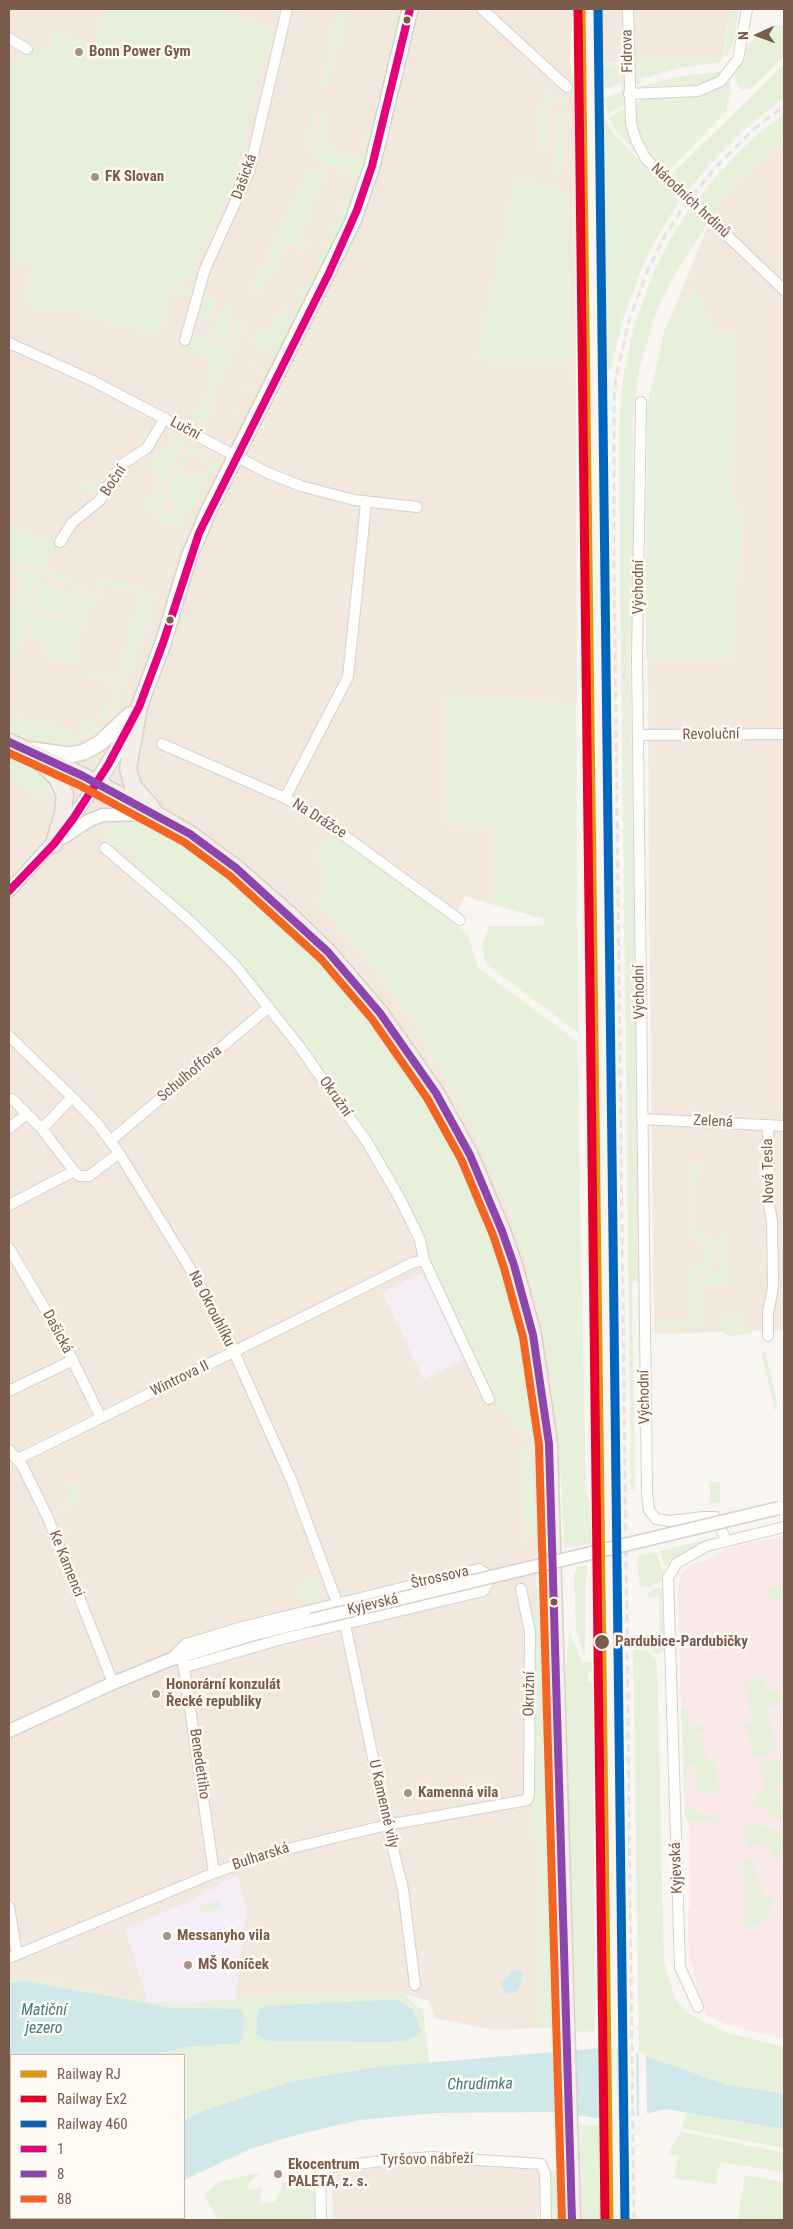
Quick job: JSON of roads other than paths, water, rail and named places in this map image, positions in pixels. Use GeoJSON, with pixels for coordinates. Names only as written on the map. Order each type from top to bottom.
{"type":"FeatureCollection","features":[{"type":"Feature","properties":{"kind":"main road"},"geometry":{"type":"LineString","coordinates":[[156,814],[134,786],[129,776],[127,762],[139,707],[160,650],[192,551],[236,456],[329,273],[357,210],[372,166],[410,9]]}},
{"type":"Feature","properties":{"kind":"main road"},"geometry":{"type":"LineString","coordinates":[[16,745],[60,754],[84,752],[100,744],[139,707]]}},
{"type":"Feature","properties":{"kind":"main road"},"geometry":{"type":"LineString","coordinates":[[96,784],[139,707]]}},
{"type":"Feature","properties":{"kind":"main road"},"geometry":{"type":"LineString","coordinates":[[16,745],[156,814],[215,851],[290,915],[355,981],[420,1068],[451,1120],[485,1188],[514,1265],[533,1335],[549,1444],[572,2220]]}},
{"type":"Feature","properties":{"kind":"main road"},"geometry":{"type":"LineString","coordinates":[[16,745],[48,768],[57,778],[64,792],[64,813],[54,844]]}},
{"type":"Feature","properties":{"kind":"street","name":"Dašická"},"geometry":{"type":"LineString","coordinates":[[185,340],[205,269],[249,172],[287,9]]}},
{"type":"Feature","properties":{"kind":"street"},"geometry":{"type":"LineString","coordinates":[[482,9],[567,87]]}},
{"type":"Feature","properties":{"kind":"street","name":"Fidrova"},"geometry":{"type":"LineString","coordinates":[[628,9],[629,94]]}},
{"type":"Feature","properties":{"kind":"street"},"geometry":{"type":"LineString","coordinates":[[629,94],[698,91],[721,80],[738,59],[747,9]]}},
{"type":"Feature","properties":{"kind":"street"},"geometry":{"type":"LineString","coordinates":[[9,38],[27,49]]}},
{"type":"Feature","properties":{"kind":"street","name":"Národních hrdinů"},"geometry":{"type":"LineString","coordinates":[[629,94],[631,124],[639,147],[646,159],[784,290]]}},
{"type":"Feature","properties":{"kind":"street","name":"Luční"},"geometry":{"type":"LineString","coordinates":[[9,343],[91,380],[268,473],[301,486],[366,503],[417,507]]}},
{"type":"Feature","properties":{"kind":"street","name":"Východní"},"geometry":{"type":"LineString","coordinates":[[641,402],[638,735],[648,1505],[653,1516],[659,1520],[715,1517],[726,1540]]}},
{"type":"Feature","properties":{"kind":"street","name":"Boční"},"geometry":{"type":"LineString","coordinates":[[60,542],[72,523],[100,500],[121,465],[147,448],[165,418]]}},
{"type":"Feature","properties":{"kind":"street"},"geometry":{"type":"LineString","coordinates":[[285,798],[348,677],[366,503]]}},
{"type":"Feature","properties":{"kind":"street","name":"Revoluční"},"geometry":{"type":"LineString","coordinates":[[638,735],[784,734]]}},
{"type":"Feature","properties":{"kind":"street","name":"Na Drážce"},"geometry":{"type":"LineString","coordinates":[[162,744],[285,798],[357,843],[460,920]]}},
{"type":"Feature","properties":{"kind":"street"},"geometry":{"type":"LineString","coordinates":[[9,891],[54,844],[96,784]]}},
{"type":"Feature","properties":{"kind":"street"},"geometry":{"type":"LineString","coordinates":[[54,844],[88,821],[103,815],[156,814]]}},
{"type":"Feature","properties":{"kind":"street","name":"Okružní"},"geometry":{"type":"LineString","coordinates":[[105,848],[190,921],[235,965],[270,1007],[367,1142],[393,1186],[420,1240],[424,1260],[489,1399]]}},
{"type":"Feature","properties":{"kind":"street","name":"Schulhoffova"},"geometry":{"type":"LineString","coordinates":[[110,1141],[270,1007]]}},
{"type":"Feature","properties":{"kind":"street","name":"Na Okrouhlíku"},"geometry":{"type":"LineString","coordinates":[[9,1036],[72,1098],[110,1141],[193,1273],[234,1352],[291,1479],[345,1624]]}},
{"type":"Feature","properties":{"kind":"street"},"geometry":{"type":"LineString","coordinates":[[42,1129],[72,1098]]}},
{"type":"Feature","properties":{"kind":"street"},"geometry":{"type":"LineString","coordinates":[[12,1099],[42,1129],[79,1176],[89,1176],[119,1153]]}},
{"type":"Feature","properties":{"kind":"street"},"geometry":{"type":"LineString","coordinates":[[9,1128],[27,1114]]}},
{"type":"Feature","properties":{"kind":"street","name":"Zelená"},"geometry":{"type":"LineString","coordinates":[[642,1118],[784,1126]]}},
{"type":"Feature","properties":{"kind":"street","name":"Nová Tesla"},"geometry":{"type":"LineString","coordinates":[[768,1125],[773,1288],[768,1313],[768,1336]]}},
{"type":"Feature","properties":{"kind":"street"},"geometry":{"type":"LineString","coordinates":[[9,1205],[74,1171]]}},
{"type":"Feature","properties":{"kind":"street","name":"Dašická"},"geometry":{"type":"LineString","coordinates":[[9,1248],[58,1331],[101,1418]]}},
{"type":"Feature","properties":{"kind":"street","name":"Wintrova II"},"geometry":{"type":"LineString","coordinates":[[18,1459],[424,1260]]}},
{"type":"Feature","properties":{"kind":"street"},"geometry":{"type":"LineString","coordinates":[[9,1391],[73,1360]]}},
{"type":"Feature","properties":{"kind":"street","name":"Ke Kamenci"},"geometry":{"type":"LineString","coordinates":[[9,1450],[18,1459],[48,1518],[112,1683]]}},
{"type":"Feature","properties":{"kind":"street","name":"Kyjevská"},"geometry":{"type":"LineString","coordinates":[[196,1652],[311,1620],[782,1508]]}},
{"type":"Feature","properties":{"kind":"street"},"geometry":{"type":"LineString","coordinates":[[726,1540],[784,1527]]}},
{"type":"Feature","properties":{"kind":"street","name":"Kyjevská"},"geometry":{"type":"LineString","coordinates":[[698,2006],[680,1968],[669,1575],[674,1566],[686,1557],[726,1540]]}},
{"type":"Feature","properties":{"kind":"street","name":"Štrossova"},"geometry":{"type":"LineString","coordinates":[[9,1731],[112,1683],[169,1660],[186,1644],[194,1640],[338,1602],[479,1569],[486,1574],[488,1583],[483,1591],[183,1662],[169,1660]]}},
{"type":"Feature","properties":{"kind":"street","name":"Okružní"},"geometry":{"type":"LineString","coordinates":[[522,1589],[530,1632],[529,1795],[527,1800]]}},
{"type":"Feature","properties":{"kind":"street","name":"U Kamenné vily"},"geometry":{"type":"LineString","coordinates":[[345,1624],[387,1825],[403,1889],[415,1985]]}},
{"type":"Feature","properties":{"kind":"street","name":"Štrossova"},"geometry":{"type":"LineString","coordinates":[[183,1662],[196,1652]]}},
{"type":"Feature","properties":{"kind":"street","name":"Benedettiho"},"geometry":{"type":"LineString","coordinates":[[183,1662],[214,1873]]}},
{"type":"Feature","properties":{"kind":"street","name":"Bulharská"},"geometry":{"type":"LineString","coordinates":[[13,1956],[214,1873],[286,1848],[387,1825],[527,1800]]}},
{"type":"Feature","properties":{"kind":"street"},"geometry":{"type":"LineString","coordinates":[[9,1907],[13,1956]]}},
{"type":"Feature","properties":{"kind":"street","name":"Tyršovo nábřeží"},"geometry":{"type":"LineString","coordinates":[[321,2220],[321,2170],[414,2158],[534,2162],[541,2164],[544,2170],[546,2220]]}},
{"type":"Feature","properties":{"kind":"water"},"geometry":{"type":"Polygon","coordinates":[[[518,1969],[523,1975],[518,1991],[507,1994],[501,1988],[502,1982],[511,1972],[518,1969]]]}},
{"type":"Feature","properties":{"kind":"water","name":"Matiční jezero"},"geometry":{"type":"Polygon","coordinates":[[[24,1981],[172,2008],[241,2009],[244,2015],[241,2043],[183,2047],[158,2054],[10,2054],[9,2122],[9,1983],[24,1981]]]}},
{"type":"Feature","properties":{"kind":"water"},"geometry":{"type":"Polygon","coordinates":[[[397,2000],[412,2009],[421,2031],[417,2036],[404,2041],[386,2042],[268,2041],[256,2035],[258,2010],[266,2006],[397,2000]]]}},
{"type":"Feature","properties":{"kind":"water","name":"Chrudimka"},"geometry":{"type":"Polygon","coordinates":[[[601,2048],[625,2049],[728,2085],[784,2094],[784,2129],[666,2109],[626,2119],[596,2118],[557,2112],[435,2113],[360,2120],[296,2135],[250,2149],[185,2180],[185,2120],[200,2112],[290,2082],[376,2067],[601,2048]]]}},
{"type":"Feature","properties":{"kind":"water"},"geometry":{"type":"Polygon","coordinates":[[[9,2215],[10,2219],[113,2219],[9,2220],[9,2215]]]}},
{"type":"Feature","properties":{"kind":"railway"},"geometry":{"type":"LineString","coordinates":[[634,2220],[614,567],[614,401],[616,377],[629,320],[648,270],[665,235],[684,206],[715,168],[754,129],[784,106]]}},
{"type":"Feature","properties":{"kind":"rail line","name":"Ex2"},"geometry":{"type":"LineString","coordinates":[[578,9],[605,2220]]}},
{"type":"Feature","properties":{"kind":"rail line","name":"RJ"},"geometry":{"type":"LineString","coordinates":[[581,9],[609,2220]]}},
{"type":"Feature","properties":{"kind":"rail line","name":"460"},"geometry":{"type":"LineString","coordinates":[[598,9],[625,2220]]}},
{"type":"Feature","properties":{"kind":"place","name":"Bonn Power Gym"},"geometry":{"type":"Point","coordinates":[79,52]}},
{"type":"Feature","properties":{"kind":"place","name":"FK Slovan"},"geometry":{"type":"Point","coordinates":[95,177]}},
{"type":"Feature","properties":{"kind":"place","name":"Pardubice-Pardubičky"},"geometry":{"type":"Point","coordinates":[602,1642]}},
{"type":"Feature","properties":{"kind":"place","name":"Honorární konzulát Řecké republiky"},"geometry":{"type":"Point","coordinates":[156,1694]}},
{"type":"Feature","properties":{"kind":"place","name":"Kamenná vila"},"geometry":{"type":"Point","coordinates":[408,1793]}},
{"type":"Feature","properties":{"kind":"place","name":"Messanyho vila"},"geometry":{"type":"Point","coordinates":[167,1936]}},
{"type":"Feature","properties":{"kind":"place","name":"MŠ Koníček"},"geometry":{"type":"Point","coordinates":[188,1965]}},
{"type":"Feature","properties":{"kind":"place","name":"Ekocentrum PALETA, z. s."},"geometry":{"type":"Point","coordinates":[278,2174]}}]}
